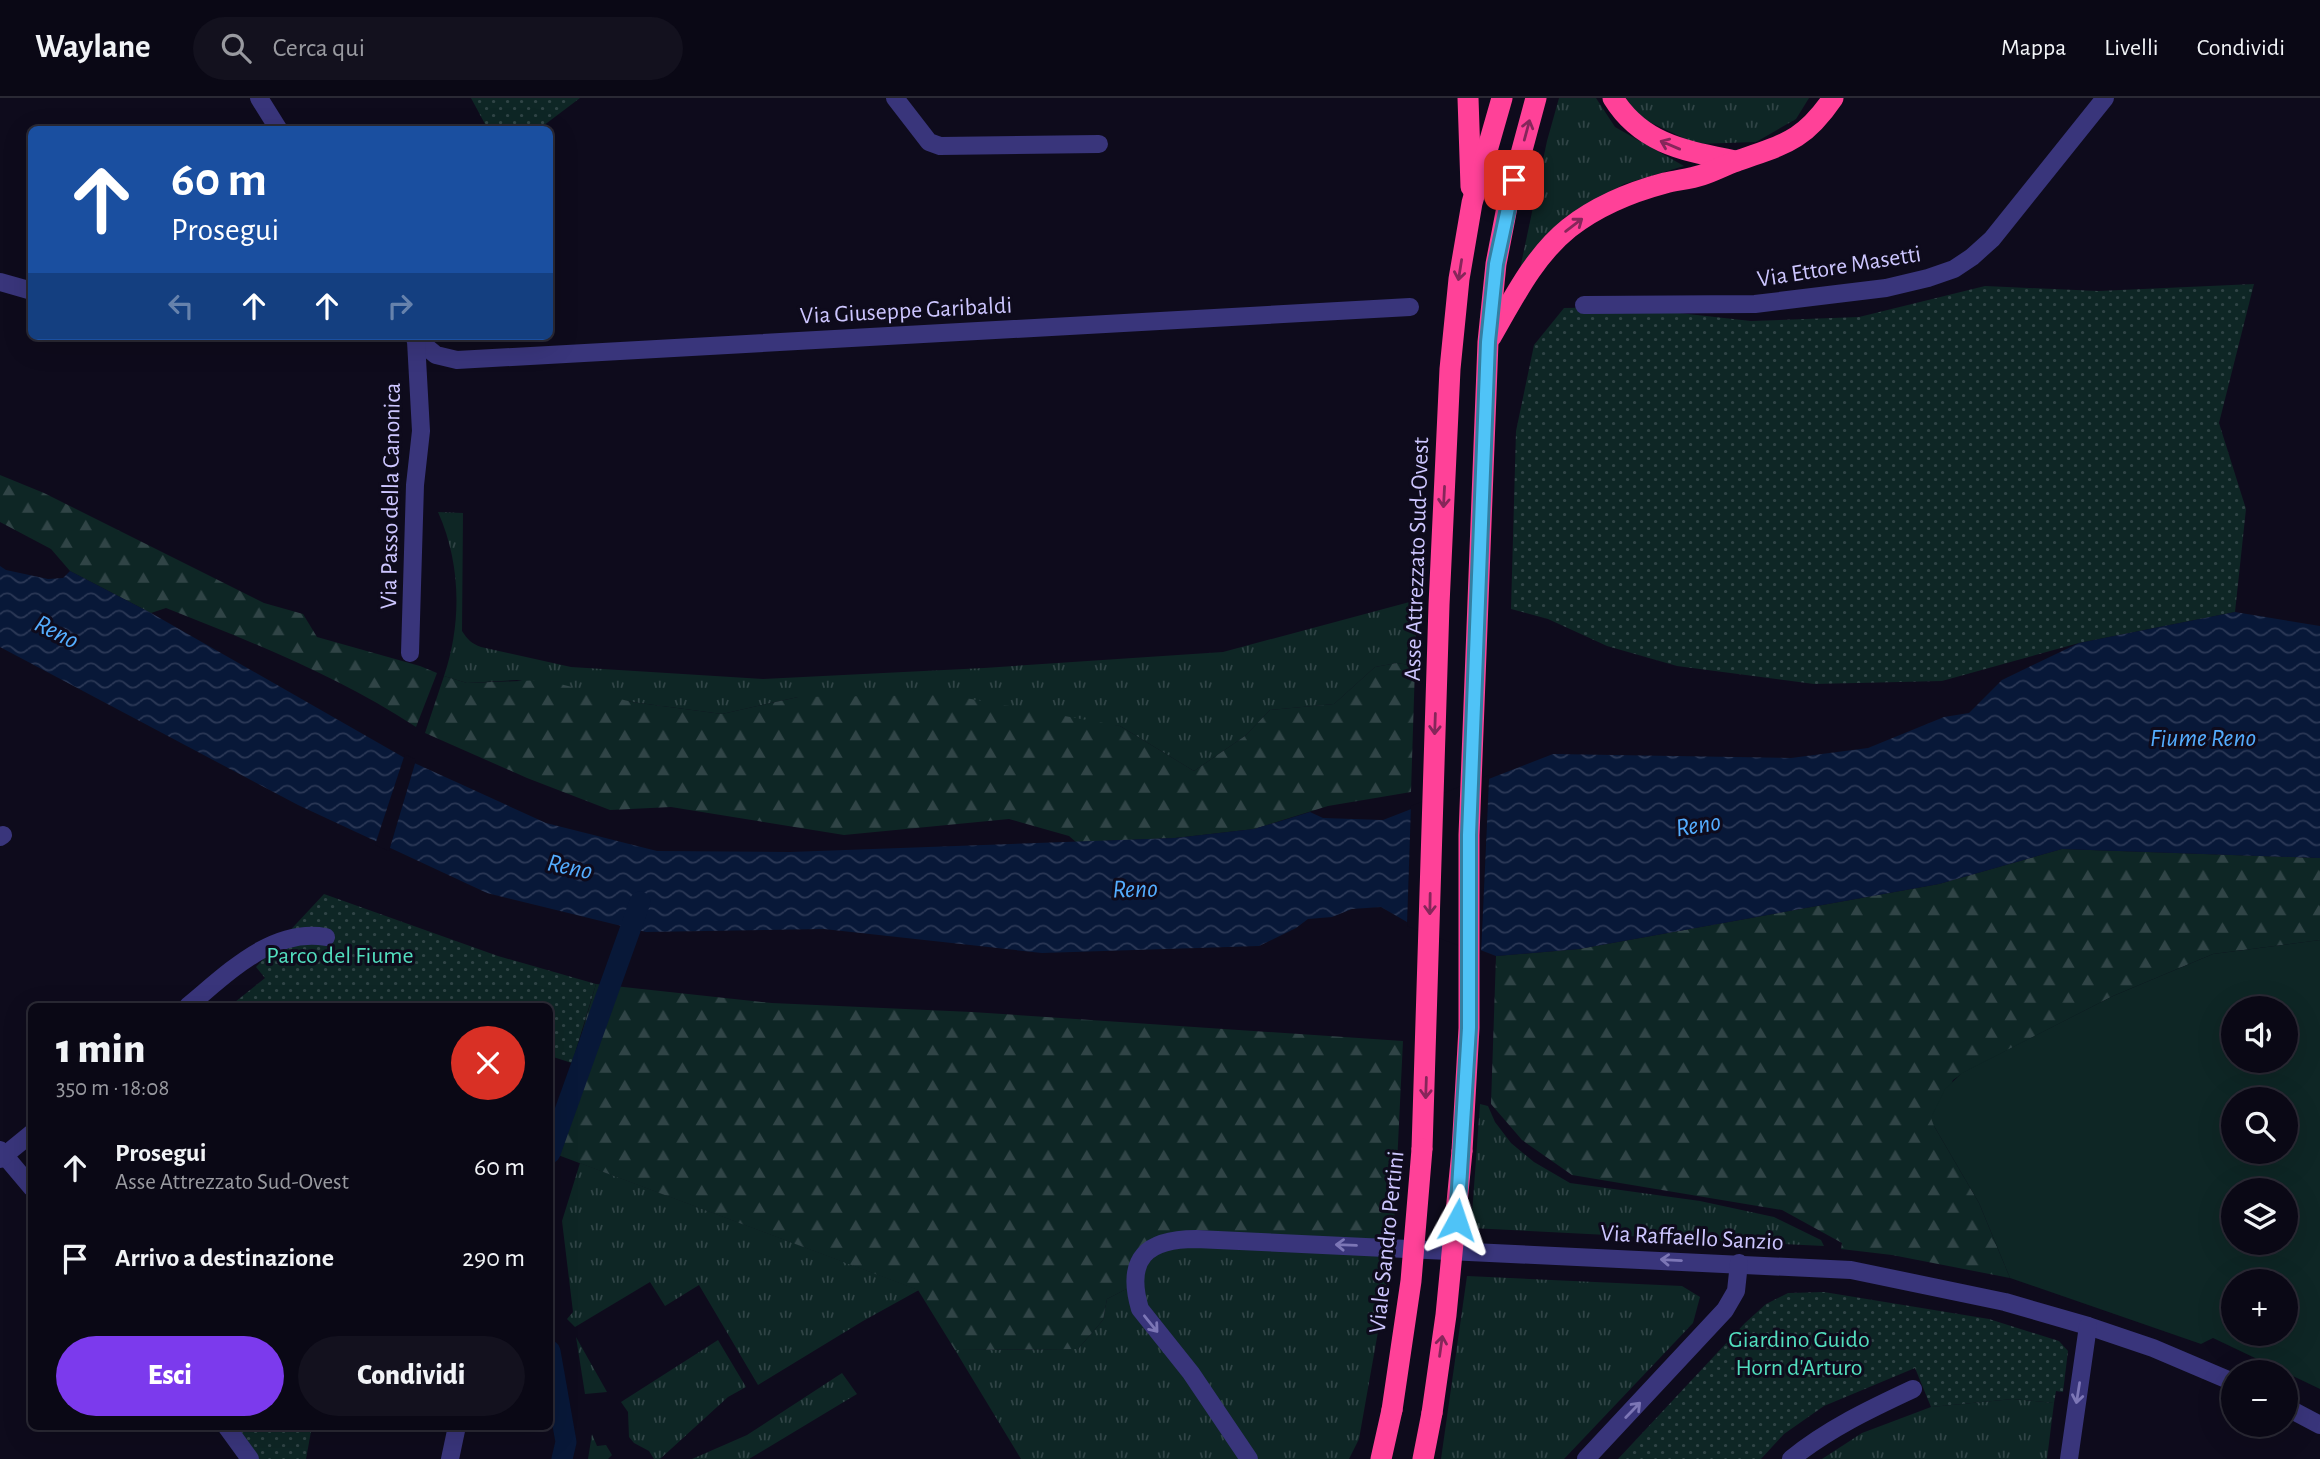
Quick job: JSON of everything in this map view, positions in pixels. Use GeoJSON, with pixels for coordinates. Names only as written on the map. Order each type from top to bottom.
{"type":"FeatureCollection","features":[{"type":"Feature","properties":{"kind":"highway"},"geometry":{"type":"LineString","coordinates":[[1468,98],[1472,203]]}},
{"type":"Feature","properties":{"kind":"highway","name":"Asse Attrezzato Sud-Ovest"},"geometry":{"type":"LineString","coordinates":[[1427,1028],[1431,836],[1450,369],[1459,279],[1472,203],[1502,98]]}},
{"type":"Feature","properties":{"kind":"highway"},"geometry":{"type":"LineString","coordinates":[[1423,1459],[1447,1301],[1462,1151],[1469,1028],[1469,835],[1488,342],[1496,264],[1536,98]]}},
{"type":"Feature","properties":{"kind":"highway"},"geometry":{"type":"LineString","coordinates":[[1613,98],[1618,107],[1636,124],[1670,146],[1736,161]]}},
{"type":"Feature","properties":{"kind":"highway"},"geometry":{"type":"LineString","coordinates":[[1488,342],[1538,261],[1568,229],[1615,200],[1778,148],[1791,141],[1821,115],[1833,98]]}},
{"type":"Feature","properties":{"kind":"highway","name":"Viale Sandro Pertini"},"geometry":{"type":"LineString","coordinates":[[1379,1459],[1392,1409],[1411,1281],[1422,1149],[1427,1028]]}},
{"type":"Feature","properties":{"kind":"street"},"geometry":{"type":"LineString","coordinates":[[259,98],[276,126]]}},
{"type":"Feature","properties":{"kind":"street"},"geometry":{"type":"LineString","coordinates":[[895,98],[929,142],[940,146],[1099,144]]}},
{"type":"Feature","properties":{"kind":"street","name":"Via Ettore Masetti"},"geometry":{"type":"LineString","coordinates":[[1584,305],[1755,304],[1886,288],[1954,269],[1992,239],[2043,172],[2105,98]]}},
{"type":"Feature","properties":{"kind":"street"},"geometry":{"type":"LineString","coordinates":[[0,282],[28,289]]}},
{"type":"Feature","properties":{"kind":"street","name":"Via Giuseppe Garibaldi"},"geometry":{"type":"LineString","coordinates":[[417,340],[436,355],[457,360],[1410,307]]}},
{"type":"Feature","properties":{"kind":"street","name":"Via Passo della Canonica"},"geometry":{"type":"LineString","coordinates":[[410,653],[415,492],[421,431],[415,340]]}},
{"type":"Feature","properties":{"kind":"street"},"geometry":{"type":"LineString","coordinates":[[192,1003],[261,950],[293,938],[317,935],[326,937]]}},
{"type":"Feature","properties":{"kind":"street"},"geometry":{"type":"LineString","coordinates":[[28,1136],[1,1155],[28,1184]]}},
{"type":"Feature","properties":{"kind":"street","name":"Via Raffaello Sanzio"},"geometry":{"type":"LineString","coordinates":[[1249,1459],[1191,1373],[1140,1309],[1136,1284],[1140,1261],[1150,1248],[1161,1242],[1196,1239],[1833,1268],[2005,1302],[2153,1348],[2221,1377]]}},
{"type":"Feature","properties":{"kind":"street"},"geometry":{"type":"LineString","coordinates":[[1586,1459],[1725,1310],[1735,1291],[1739,1263]]}},
{"type":"Feature","properties":{"kind":"street"},"geometry":{"type":"LineString","coordinates":[[2069,1459],[2088,1326]]}},
{"type":"Feature","properties":{"kind":"street"},"geometry":{"type":"LineString","coordinates":[[1791,1459],[1812,1442],[1857,1415],[1913,1390]]}},
{"type":"Feature","properties":{"kind":"street"},"geometry":{"type":"LineString","coordinates":[[2298,1414],[2320,1426]]}},
{"type":"Feature","properties":{"kind":"street"},"geometry":{"type":"LineString","coordinates":[[229,1430],[250,1459]]}},
{"type":"Feature","properties":{"kind":"street"},"geometry":{"type":"LineString","coordinates":[[450,1459],[456,1430]]}},
{"type":"Feature","properties":{"kind":"green space"},"geometry":{"type":"Polygon","coordinates":[[[471,98],[580,98],[543,126],[483,126],[485,124],[471,98]]]}},
{"type":"Feature","properties":{"kind":"green space"},"geometry":{"type":"Polygon","coordinates":[[[1559,98],[1596,98],[1615,127],[1684,166],[1624,184],[1564,218],[1520,269],[1547,141],[1559,98]]]}},
{"type":"Feature","properties":{"kind":"green space"},"geometry":{"type":"Polygon","coordinates":[[[1626,98],[1809,98],[1796,119],[1756,142],[1696,144],[1639,117],[1626,98]]]}},
{"type":"Feature","properties":{"kind":"green space"},"geometry":{"type":"Polygon","coordinates":[[[2254,284],[2219,423],[2246,509],[2235,612],[2079,643],[1942,681],[1814,684],[1677,666],[1607,646],[1548,619],[1511,609],[1516,431],[1534,345],[1564,308],[1625,307],[1751,321],[1859,317],[1985,286],[2098,291],[2254,284]]]}},
{"type":"Feature","properties":{"kind":"green space"},"geometry":{"type":"Polygon","coordinates":[[[0,475],[44,493],[264,603],[303,614],[317,637],[437,673],[416,727],[356,692],[294,661],[166,608],[151,613],[70,571],[51,549],[0,522],[0,475]]]}},
{"type":"Feature","properties":{"kind":"green space"},"geometry":{"type":"Polygon","coordinates":[[[438,512],[463,513],[462,631],[472,643],[571,667],[763,679],[1223,652],[1417,600],[1415,666],[1397,663],[1375,667],[1334,704],[1270,710],[1245,736],[1194,771],[1120,726],[798,697],[722,714],[632,702],[517,680],[467,683],[444,676],[454,635],[456,593],[451,552],[438,512]]]}},
{"type":"Feature","properties":{"kind":"green space"},"geometry":{"type":"Polygon","coordinates":[[[1397,663],[1415,666],[1411,792],[1328,806],[1254,829],[1175,838],[1076,842],[1069,836],[1009,819],[844,835],[671,807],[610,810],[527,778],[425,733],[444,676],[467,683],[544,680],[632,702],[722,714],[798,697],[949,695],[1120,726],[1194,771],[1245,736],[1270,710],[1334,704],[1375,667],[1397,663]]]}},
{"type":"Feature","properties":{"kind":"green space"},"geometry":{"type":"Polygon","coordinates":[[[2062,849],[2320,858],[2320,940],[2213,954],[2113,996],[1953,1080],[1934,1126],[1979,1203],[2010,1278],[1892,1255],[1841,1249],[1842,1243],[1782,1210],[1572,1175],[1522,1140],[1491,1104],[1496,956],[1579,949],[1939,884],[2062,849]]]}},
{"type":"Feature","properties":{"kind":"green space","name":"Parco del Fiume"},"geometry":{"type":"Polygon","coordinates":[[[324,894],[498,956],[596,984],[572,1063],[553,1057],[553,1003],[234,1003],[265,978],[256,967],[324,894]]]}},
{"type":"Feature","properties":{"kind":"green space"},"geometry":{"type":"Polygon","coordinates":[[[2320,940],[2320,1389],[2298,1379],[2298,1360],[2259,1360],[2230,1346],[2298,1346],[2298,1269],[2221,1269],[2221,1342],[2213,1338],[2201,1344],[2010,1278],[1979,1203],[1931,1118],[1945,1089],[1962,1073],[2113,996],[2213,954],[2320,940]]]}},
{"type":"Feature","properties":{"kind":"green space"},"geometry":{"type":"Polygon","coordinates":[[[596,984],[772,1003],[972,1012],[1403,1041],[1393,1247],[1173,1239],[1141,1261],[1136,1284],[1107,1299],[1103,1320],[1078,1349],[955,1350],[918,1290],[553,1153],[553,1134],[596,984]]]}},
{"type":"Feature","properties":{"kind":"green space"},"geometry":{"type":"Polygon","coordinates":[[[1480,1104],[1488,1106],[1495,1122],[1511,1143],[1534,1162],[1570,1183],[1700,1201],[1774,1217],[1821,1240],[1824,1246],[1471,1228],[1480,1104]]]}},
{"type":"Feature","properties":{"kind":"green space"},"geometry":{"type":"Polygon","coordinates":[[[580,1163],[919,1290],[758,1385],[699,1285],[665,1306],[650,1282],[575,1327],[567,1319],[573,1312],[562,1221],[580,1163]]]}},
{"type":"Feature","properties":{"kind":"green space"},"geometry":{"type":"Polygon","coordinates":[[[1161,1242],[1393,1247],[1359,1439],[1349,1459],[1021,1459],[955,1350],[1078,1349],[1103,1320],[1107,1299],[1136,1284],[1161,1242]]]}},
{"type":"Feature","properties":{"kind":"green space"},"geometry":{"type":"Polygon","coordinates":[[[1467,1276],[1682,1286],[1700,1297],[1693,1323],[1564,1459],[1441,1459],[1467,1276]]]}},
{"type":"Feature","properties":{"kind":"green space","name":"Giardino Guido Horn d'Arturo"},"geometry":{"type":"Polygon","coordinates":[[[1824,1292],[1989,1319],[2059,1341],[2068,1351],[2063,1392],[2056,1391],[2054,1403],[2013,1399],[1931,1407],[1915,1368],[1824,1406],[1784,1434],[1761,1459],[1618,1459],[1766,1304],[1788,1293],[1824,1292]]]}},
{"type":"Feature","properties":{"kind":"green space"},"geometry":{"type":"Polygon","coordinates":[[[576,1337],[607,1392],[585,1394],[576,1337]]]}},
{"type":"Feature","properties":{"kind":"green space"},"geometry":{"type":"Polygon","coordinates":[[[718,1340],[746,1387],[728,1397],[660,1459],[654,1459],[649,1451],[629,1437],[628,1412],[621,1402],[718,1340]]]}},
{"type":"Feature","properties":{"kind":"green space"},"geometry":{"type":"Polygon","coordinates":[[[842,1373],[857,1394],[749,1459],[692,1459],[747,1435],[842,1373]]]}},
{"type":"Feature","properties":{"kind":"green space"},"geometry":{"type":"Polygon","coordinates":[[[2013,1399],[2054,1403],[2047,1459],[1822,1459],[1862,1433],[1931,1407],[2013,1399]]]}},
{"type":"Feature","properties":{"kind":"green space"},"geometry":{"type":"Polygon","coordinates":[[[242,1430],[311,1430],[306,1459],[249,1459],[240,1444],[242,1430]]]}},
{"type":"Feature","properties":{"kind":"green space"},"geometry":{"type":"Polygon","coordinates":[[[592,1434],[597,1446],[606,1445],[612,1455],[608,1459],[588,1459],[592,1434]]]}},
{"type":"Feature","properties":{"kind":"water","name":"Fiume Reno"},"geometry":{"type":"Polygon","coordinates":[[[0,566],[6,570],[48,579],[63,578],[70,571],[151,613],[410,761],[546,823],[657,851],[790,852],[1175,838],[1254,829],[1310,812],[1323,818],[1383,820],[1553,754],[1791,758],[1868,748],[1944,717],[1969,713],[2002,680],[2079,643],[2235,612],[2320,626],[2320,858],[2062,849],[1939,884],[1579,949],[1496,956],[1407,922],[1381,907],[1352,909],[1332,917],[1308,919],[1259,946],[1042,953],[824,929],[646,932],[487,893],[298,805],[0,647],[0,566]]]}},
{"type":"Feature","properties":{"kind":"pier"},"geometry":{"type":"Polygon","coordinates":[[[405,754],[416,760],[389,851],[375,845],[405,754]]]}},
{"type":"Feature","properties":{"kind":"pier"},"geometry":{"type":"Polygon","coordinates":[[[1489,775],[1481,954],[1407,926],[1411,806],[1489,775]]]}},
{"type":"Feature","properties":{"kind":"waterway"},"geometry":{"type":"LineString","coordinates":[[553,1145],[640,902]]}},
{"type":"Feature","properties":{"kind":"waterway"},"geometry":{"type":"LineString","coordinates":[[553,1368],[566,1442],[562,1459]]}},
{"type":"Feature","properties":{"kind":"route"},"geometry":{"type":"LineString","coordinates":[[1457,1220],[1469,1028],[1469,835],[1488,342],[1496,264],[1514,180]]}},
{"type":"Feature","properties":{"kind":"water label","name":"Reno"},"geometry":{"type":"Point","coordinates":[57,631]}},
{"type":"Feature","properties":{"kind":"water label","name":"Reno"},"geometry":{"type":"Point","coordinates":[1698,824]}},
{"type":"Feature","properties":{"kind":"water label","name":"Reno"},"geometry":{"type":"Point","coordinates":[570,866]}},
{"type":"Feature","properties":{"kind":"water label","name":"Reno"},"geometry":{"type":"Point","coordinates":[1135,888]}}]}
